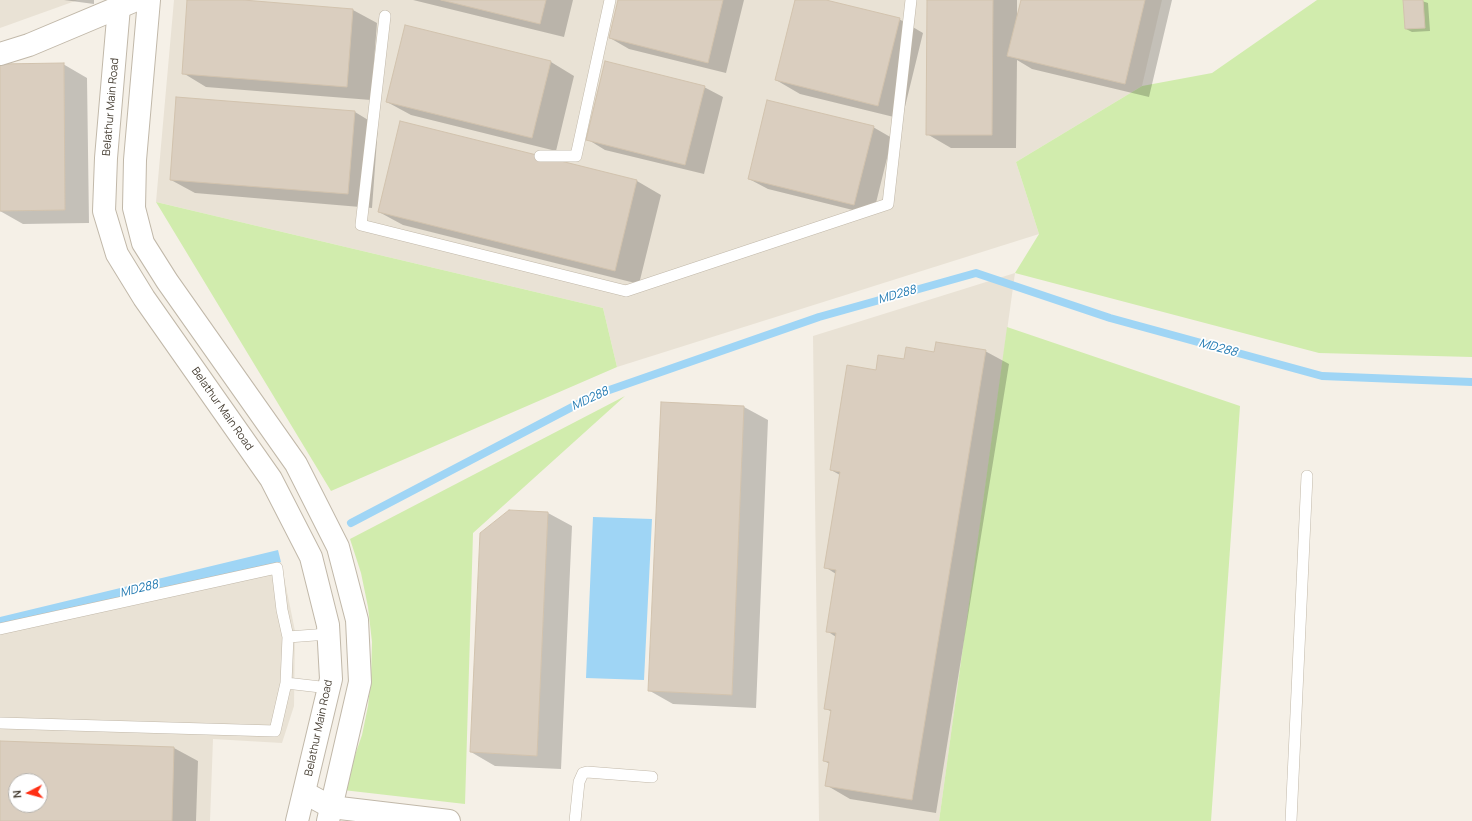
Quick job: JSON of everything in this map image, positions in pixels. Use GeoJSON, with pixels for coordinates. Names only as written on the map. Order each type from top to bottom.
{"type":"FeatureCollection","features":[{"type":"Feature","properties":{"kind":"street"},"geometry":{"type":"LineString","coordinates":[[149,0],[135,160],[134,208],[144,243],[167,281],[296,464],[338,547],[357,620],[360,682],[330,814]]}},
{"type":"Feature","properties":{"kind":"street"},"geometry":{"type":"LineString","coordinates":[[0,54],[29,45],[125,2]]}},
{"type":"Feature","properties":{"kind":"street","name":"Belathur Main Road"},"geometry":{"type":"LineString","coordinates":[[125,2],[106,158],[104,211],[117,254],[144,298],[271,479],[309,554],[328,625],[331,679],[305,793],[297,821]]}},
{"type":"Feature","properties":{"kind":"street"},"geometry":{"type":"LineString","coordinates":[[305,793],[330,814],[448,821]]}},
{"type":"Feature","properties":{"kind":"lane"},"geometry":{"type":"LineString","coordinates":[[540,156],[576,156],[610,0]]}},
{"type":"Feature","properties":{"kind":"lane"},"geometry":{"type":"LineString","coordinates":[[385,16],[361,225],[626,291],[888,204],[911,0]]}},
{"type":"Feature","properties":{"kind":"lane"},"geometry":{"type":"LineString","coordinates":[[1291,821],[1307,476]]}},
{"type":"Feature","properties":{"kind":"lane"},"geometry":{"type":"LineString","coordinates":[[0,629],[277,568],[282,610],[288,637],[286,683],[275,730],[0,723]]}},
{"type":"Feature","properties":{"kind":"lane"},"geometry":{"type":"LineString","coordinates":[[288,637],[328,634]]}},
{"type":"Feature","properties":{"kind":"lane"},"geometry":{"type":"LineString","coordinates":[[286,683],[329,688]]}},
{"type":"Feature","properties":{"kind":"lane"},"geometry":{"type":"LineString","coordinates":[[575,821],[579,782],[583,773],[587,772],[652,777]]}},
{"type":"Feature","properties":{"kind":"shaded area"},"geometry":{"type":"Polygon","coordinates":[[[0,0],[78,0],[0,28],[0,0]]]}},
{"type":"Feature","properties":{"kind":"shaded area"},"geometry":{"type":"Polygon","coordinates":[[[174,0],[1162,0],[1142,86],[1016,162],[1039,234],[617,367],[603,308],[156,202],[174,0]]]}},
{"type":"Feature","properties":{"kind":"shaded area"},"geometry":{"type":"Polygon","coordinates":[[[1015,273],[939,821],[819,821],[813,336],[1015,273]]]}},
{"type":"Feature","properties":{"kind":"shaded area"},"geometry":{"type":"Polygon","coordinates":[[[281,562],[295,631],[294,706],[282,743],[213,739],[210,821],[0,821],[0,629],[281,562]]]}},
{"type":"Feature","properties":{"kind":"green space"},"geometry":{"type":"Polygon","coordinates":[[[1317,0],[1472,0],[1472,357],[1319,353],[1015,273],[1039,234],[1016,162],[1142,86],[1212,73],[1317,0]]]}},
{"type":"Feature","properties":{"kind":"green space"},"geometry":{"type":"Polygon","coordinates":[[[156,202],[603,308],[617,367],[331,491],[156,202]]]}},
{"type":"Feature","properties":{"kind":"green space"},"geometry":{"type":"Polygon","coordinates":[[[1007,327],[1240,406],[1211,821],[939,821],[1007,327]]]}},
{"type":"Feature","properties":{"kind":"green space"},"geometry":{"type":"Polygon","coordinates":[[[625,396],[473,533],[465,804],[343,790],[362,735],[368,706],[372,642],[368,607],[361,573],[350,539],[625,396]]]}},
{"type":"Feature","properties":{"kind":"water"},"geometry":{"type":"Polygon","coordinates":[[[593,517],[652,519],[644,680],[586,678],[593,517]]]}},
{"type":"Feature","properties":{"kind":"water"},"geometry":{"type":"Polygon","coordinates":[[[278,550],[281,562],[0,629],[0,617],[278,550]]]}},
{"type":"Feature","properties":{"kind":"building"},"geometry":{"type":"Polygon","coordinates":[[[187,0],[243,0],[353,9],[347,87],[182,74],[187,0]]]}},
{"type":"Feature","properties":{"kind":"building"},"geometry":{"type":"Polygon","coordinates":[[[441,0],[546,0],[540,24],[441,0]]]}},
{"type":"Feature","properties":{"kind":"building"},"geometry":{"type":"Polygon","coordinates":[[[618,0],[723,0],[708,63],[609,38],[618,0]]]}},
{"type":"Feature","properties":{"kind":"building"},"geometry":{"type":"Polygon","coordinates":[[[795,0],[826,0],[900,18],[878,106],[775,80],[795,0]]]}},
{"type":"Feature","properties":{"kind":"building"},"geometry":{"type":"Polygon","coordinates":[[[927,0],[993,0],[992,135],[926,135],[927,0]]]}},
{"type":"Feature","properties":{"kind":"building"},"geometry":{"type":"Polygon","coordinates":[[[1021,0],[1145,0],[1125,84],[1007,56],[1021,0]]]}},
{"type":"Feature","properties":{"kind":"building"},"geometry":{"type":"Polygon","coordinates":[[[1403,0],[1423,0],[1425,28],[1405,29],[1403,0]]]}},
{"type":"Feature","properties":{"kind":"building"},"geometry":{"type":"Polygon","coordinates":[[[405,25],[551,61],[532,138],[386,102],[405,25]]]}},
{"type":"Feature","properties":{"kind":"building"},"geometry":{"type":"Polygon","coordinates":[[[605,61],[705,86],[685,165],[586,140],[605,61]]]}},
{"type":"Feature","properties":{"kind":"building"},"geometry":{"type":"Polygon","coordinates":[[[64,63],[65,210],[0,211],[0,64],[64,63]]]}},
{"type":"Feature","properties":{"kind":"building"},"geometry":{"type":"Polygon","coordinates":[[[176,97],[355,111],[348,194],[170,180],[176,97]]]}},
{"type":"Feature","properties":{"kind":"building"},"geometry":{"type":"Polygon","coordinates":[[[767,100],[874,126],[854,205],[748,179],[767,100]]]}},
{"type":"Feature","properties":{"kind":"building"},"geometry":{"type":"Polygon","coordinates":[[[400,121],[637,180],[615,271],[378,212],[400,121]]]}},
{"type":"Feature","properties":{"kind":"building"},"geometry":{"type":"Polygon","coordinates":[[[936,342],[986,350],[912,800],[825,786],[829,762],[823,761],[831,710],[824,709],[836,633],[826,632],[836,570],[824,568],[840,472],[830,470],[847,365],[876,370],[878,355],[904,359],[906,347],[934,352],[936,342]]]}},
{"type":"Feature","properties":{"kind":"building"},"geometry":{"type":"Polygon","coordinates":[[[661,402],[744,406],[732,695],[648,691],[661,402]]]}},
{"type":"Feature","properties":{"kind":"building"},"geometry":{"type":"Polygon","coordinates":[[[509,510],[548,512],[537,756],[470,752],[480,533],[509,510]]]}},
{"type":"Feature","properties":{"kind":"building"},"geometry":{"type":"Polygon","coordinates":[[[0,741],[174,747],[172,821],[0,821],[0,741]]]}},
{"type":"Feature","properties":{"kind":"waterway","name":"MD288"},"geometry":{"type":"LineString","coordinates":[[351,523],[595,395],[819,317],[976,273],[1110,318],[1322,376],[1472,382]]}}]}
